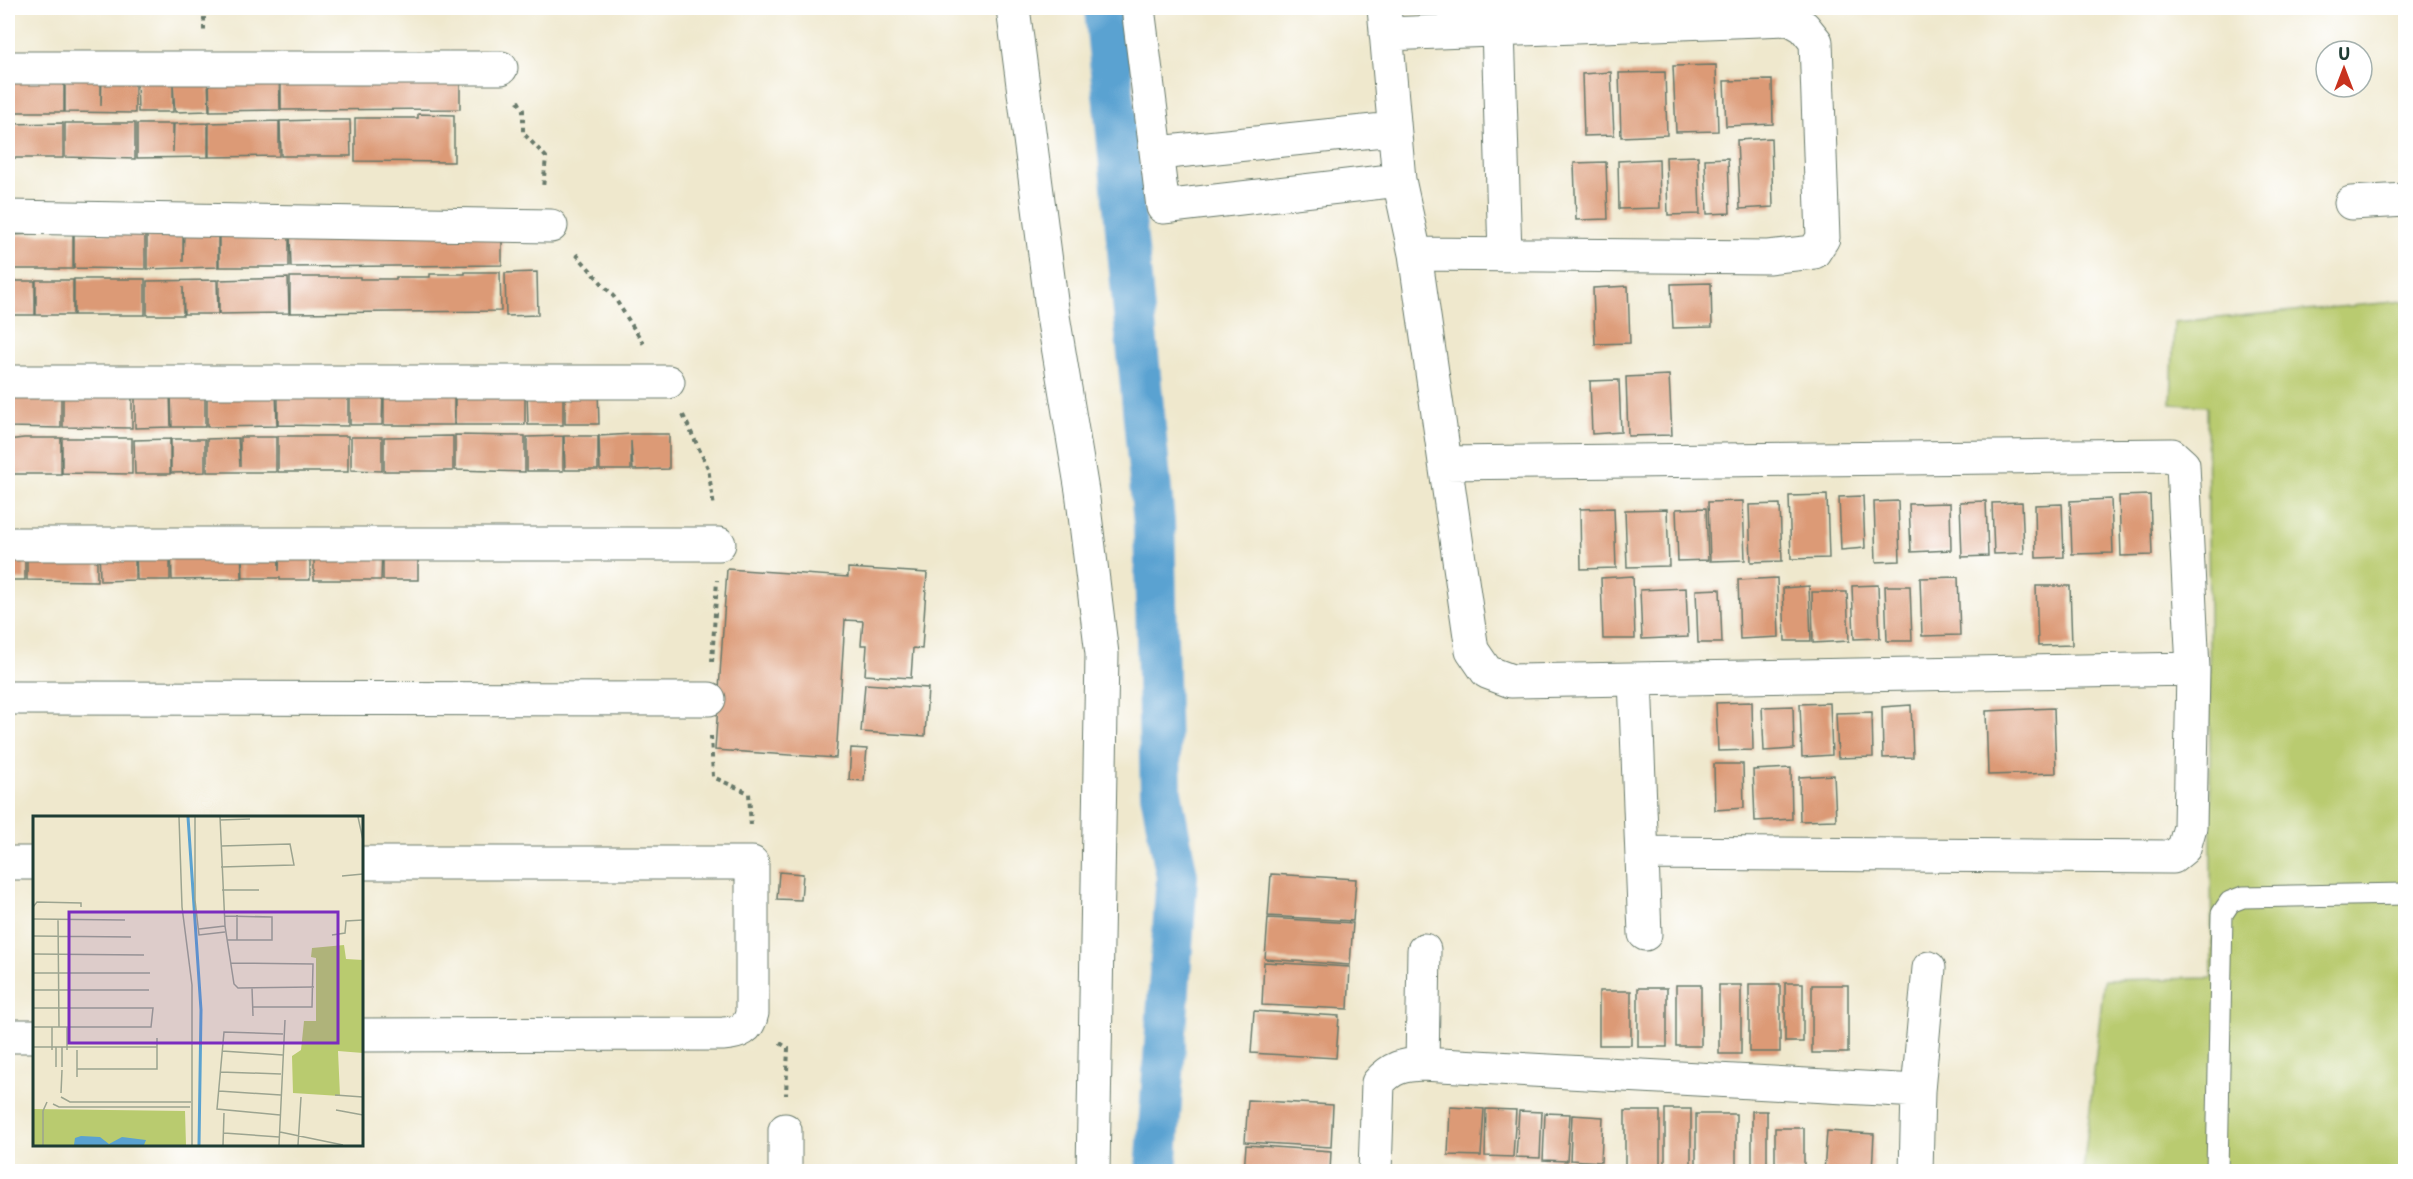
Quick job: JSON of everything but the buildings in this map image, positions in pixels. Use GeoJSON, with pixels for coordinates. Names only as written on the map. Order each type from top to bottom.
{"type":"FeatureCollection","features":[{"type":"Feature","properties":{"kind":"street"},"geometry":{"type":"LineString","coordinates":[[1013,8],[1053,316],[1082,491],[1102,654],[1093,1172]]}},
{"type":"Feature","properties":{"kind":"street"},"geometry":{"type":"LineString","coordinates":[[1138,8],[1163,207],[1399,180]]}},
{"type":"Feature","properties":{"kind":"street"},"geometry":{"type":"LineString","coordinates":[[1415,254],[1768,257],[1814,252],[1823,238],[1816,42],[1804,27],[1790,19],[1498,29],[1385,21],[1399,180],[1415,254],[1472,650],[1487,672],[1511,681],[2193,669]]}},
{"type":"Feature","properties":{"kind":"street"},"geometry":{"type":"LineString","coordinates":[[1498,29],[1505,254]]}},
{"type":"Feature","properties":{"kind":"street"},"geometry":{"type":"LineString","coordinates":[[8,69],[501,68]]}},
{"type":"Feature","properties":{"kind":"street"},"geometry":{"type":"LineString","coordinates":[[1158,153],[1393,129]]}},
{"type":"Feature","properties":{"kind":"street"},"geometry":{"type":"LineString","coordinates":[[2351,203],[2406,200]]}},
{"type":"Feature","properties":{"kind":"street"},"geometry":{"type":"LineString","coordinates":[[8,217],[551,226]]}},
{"type":"Feature","properties":{"kind":"street"},"geometry":{"type":"LineString","coordinates":[[8,382],[668,382]]}},
{"type":"Feature","properties":{"kind":"street"},"geometry":{"type":"LineString","coordinates":[[1444,463],[2172,455],[2183,465],[2193,669],[2190,827],[2184,848],[2173,857],[1642,853]]}},
{"type":"Feature","properties":{"kind":"street"},"geometry":{"type":"LineString","coordinates":[[8,544],[719,544]]}},
{"type":"Feature","properties":{"kind":"street"},"geometry":{"type":"LineString","coordinates":[[1635,679],[1645,934]]}},
{"type":"Feature","properties":{"kind":"street"},"geometry":{"type":"LineString","coordinates":[[8,698],[709,699]]}},
{"type":"Feature","properties":{"kind":"street"},"geometry":{"type":"LineString","coordinates":[[8,862],[33,862]]}},
{"type":"Feature","properties":{"kind":"street"},"geometry":{"type":"LineString","coordinates":[[363,862],[752,862],[752,1013],[750,1022],[734,1034],[363,1035]]}},
{"type":"Feature","properties":{"kind":"street"},"geometry":{"type":"LineString","coordinates":[[1422,1064],[1424,950]]}},
{"type":"Feature","properties":{"kind":"street"},"geometry":{"type":"LineString","coordinates":[[1916,1172],[1918,1091],[1929,968]]}},
{"type":"Feature","properties":{"kind":"street"},"geometry":{"type":"LineString","coordinates":[[8,1036],[33,1036]]}},
{"type":"Feature","properties":{"kind":"street"},"geometry":{"type":"LineString","coordinates":[[1375,1172],[1378,1083],[1387,1073],[1400,1065],[1422,1064],[1918,1091]]}},
{"type":"Feature","properties":{"kind":"street"},"geometry":{"type":"LineString","coordinates":[[785,1130],[785,1172]]}},
{"type":"Feature","properties":{"kind":"lane"},"geometry":{"type":"LineString","coordinates":[[2217,1172],[2222,914],[2229,902],[2243,897],[2406,894]]}},
{"type":"Feature","properties":{"kind":"path"},"geometry":{"type":"LineString","coordinates":[[501,68],[523,110],[523,133],[546,157],[542,202],[551,226],[614,297],[668,382],[708,468],[719,544]]}},
{"type":"Feature","properties":{"kind":"path"},"geometry":{"type":"LineString","coordinates":[[750,1022],[788,1048],[785,1130]]}},
{"type":"Feature","properties":{"kind":"green space"},"geometry":{"type":"Polygon","coordinates":[[[2405,301],[2405,1171],[2083,1172],[2104,980],[2212,978],[2207,406],[2171,404],[2174,322],[2405,301]]]}},
{"type":"Feature","properties":{"kind":"waterway"},"geometry":{"type":"LineString","coordinates":[[1105,8],[1154,523],[1161,793],[1177,876],[1156,1172]]}}]}
